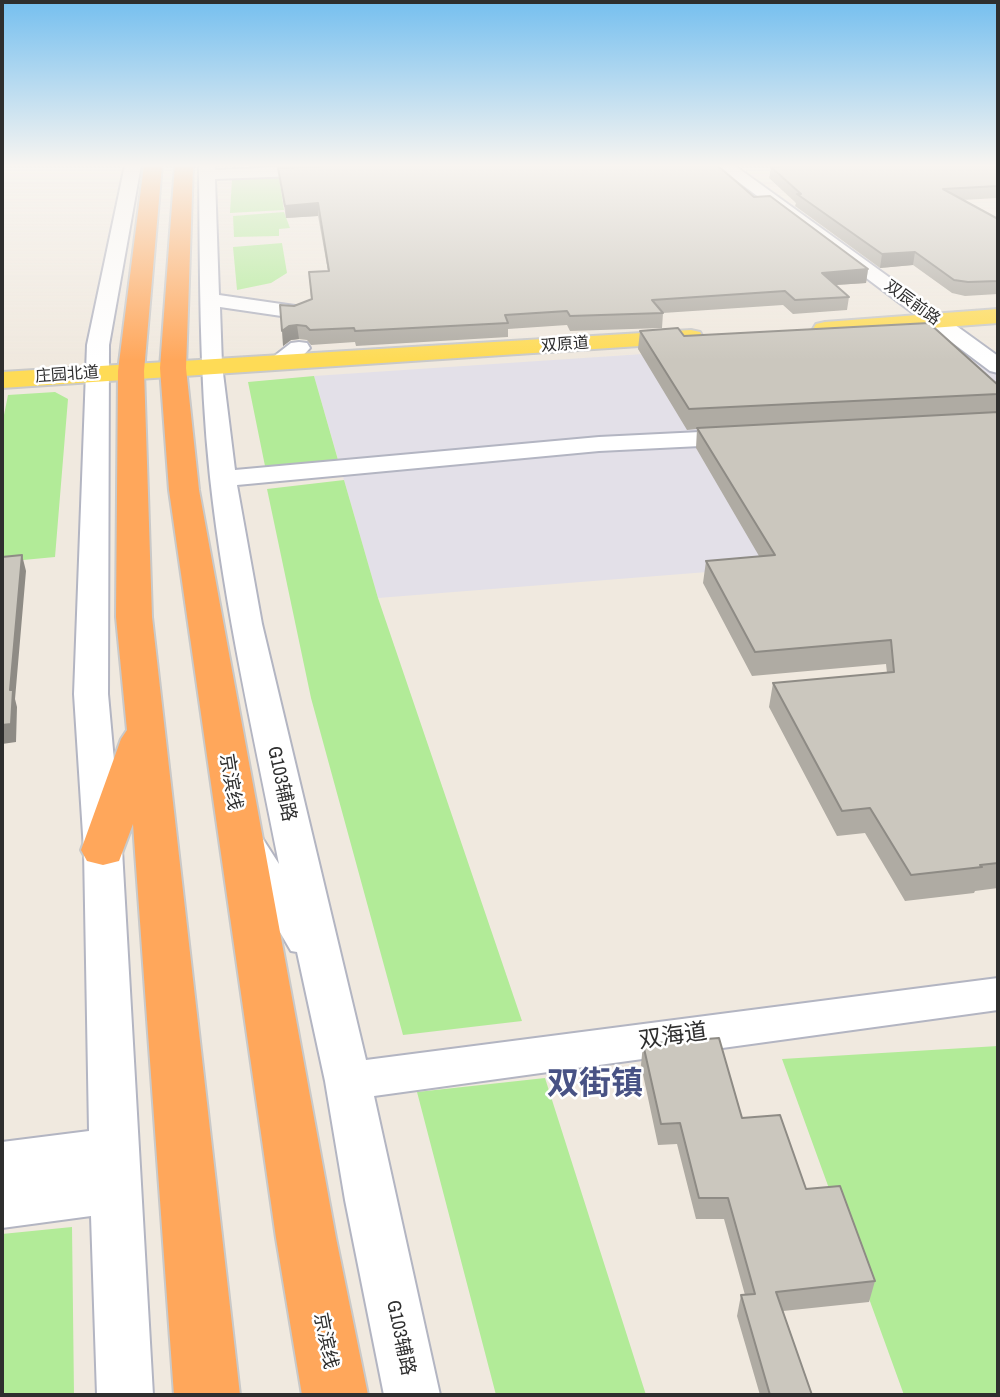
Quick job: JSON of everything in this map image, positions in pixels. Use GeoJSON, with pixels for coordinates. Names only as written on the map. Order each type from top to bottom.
{"type":"FeatureCollection","features":[{"type":"Feature","properties":{"kind":"highway"},"geometry":{"type":"LineString","coordinates":[[141,230],[114,372],[134,617],[207,1395]]}},
{"type":"Feature","properties":{"kind":"highway","name":"京滨线"},"geometry":{"type":"LineString","coordinates":[[192,230],[173,368],[184,490],[237,827],[335,1395]]}},
{"type":"Feature","properties":{"kind":"highway"},"geometry":{"type":"LineString","coordinates":[[103,850],[146,724]]}},
{"type":"Feature","properties":{"kind":"main road"},"geometry":{"type":"LineString","coordinates":[[802,330],[998,316]]}},
{"type":"Feature","properties":{"kind":"main road","name":"双原道"},"geometry":{"type":"LineString","coordinates":[[114,372],[211,365],[289,355],[720,335]]}},
{"type":"Feature","properties":{"kind":"main road","name":"庄园北道"},"geometry":{"type":"LineString","coordinates":[[2,380],[114,372]]}},
{"type":"Feature","properties":{"kind":"street"},"geometry":{"type":"LineString","coordinates":[[120,230],[98,345],[114,372],[91,694],[103,850],[125,1395]]}},
{"type":"Feature","properties":{"kind":"street","name":"G103辅路"},"geometry":{"type":"LineString","coordinates":[[204,230],[211,365],[223,479],[247,624],[348,1081],[370,1200],[412,1395]]}},
{"type":"Feature","properties":{"kind":"street","name":"双辰前路"},"geometry":{"type":"LineString","coordinates":[[813,230],[998,366]]}},
{"type":"Feature","properties":{"kind":"street"},"geometry":{"type":"LineString","coordinates":[[209,300],[295,312]]}},
{"type":"Feature","properties":{"kind":"street"},"geometry":{"type":"LineString","coordinates":[[223,479],[599,444],[764,435]]}},
{"type":"Feature","properties":{"kind":"street"},"geometry":{"type":"LineString","coordinates":[[237,827],[320,963]]}},
{"type":"Feature","properties":{"kind":"street","name":"双海道"},"geometry":{"type":"LineString","coordinates":[[348,1081],[998,994]]}},
{"type":"Feature","properties":{"kind":"street"},"geometry":{"type":"LineString","coordinates":[[2,1163],[114,1170]]}},
{"type":"Feature","properties":{"kind":"street"},"geometry":{"type":"LineString","coordinates":[[2,1206],[114,1170]]}},
{"type":"Feature","properties":{"kind":"shaded area"},"geometry":{"type":"Polygon","coordinates":[[[927,335],[952,341],[998,376],[998,566],[986,550],[378,598],[314,376],[927,335]]]}},
{"type":"Feature","properties":{"kind":"green space"},"geometry":{"type":"Polygon","coordinates":[[[234,230],[279,230],[279,236],[234,237],[234,230]]]}},
{"type":"Feature","properties":{"kind":"green space"},"geometry":{"type":"Polygon","coordinates":[[[282,243],[287,273],[271,283],[237,290],[233,247],[282,243]]]}},
{"type":"Feature","properties":{"kind":"green space"},"geometry":{"type":"Polygon","coordinates":[[[314,376],[338,460],[265,466],[248,382],[314,376]]]}},
{"type":"Feature","properties":{"kind":"green space"},"geometry":{"type":"Polygon","coordinates":[[[55,392],[68,399],[55,557],[2,562],[2,425],[8,395],[55,392]]]}},
{"type":"Feature","properties":{"kind":"green space"},"geometry":{"type":"Polygon","coordinates":[[[344,480],[378,598],[522,1021],[403,1035],[311,698],[267,489],[344,480]]]}},
{"type":"Feature","properties":{"kind":"green space"},"geometry":{"type":"Polygon","coordinates":[[[998,1046],[998,1395],[904,1395],[782,1059],[998,1046]]]}},
{"type":"Feature","properties":{"kind":"green space"},"geometry":{"type":"Polygon","coordinates":[[[545,1078],[646,1395],[496,1395],[417,1092],[545,1078]]]}},
{"type":"Feature","properties":{"kind":"green space"},"geometry":{"type":"Polygon","coordinates":[[[72,1227],[74,1395],[2,1395],[2,1234],[72,1227]]]}},
{"type":"Feature","properties":{"kind":"building"},"geometry":{"type":"Polygon","coordinates":[[[322,230],[816,230],[868,269],[822,273],[849,297],[795,300],[785,291],[652,300],[663,313],[570,316],[567,311],[505,315],[508,323],[355,331],[354,328],[310,330],[306,326],[297,325],[282,331],[280,305],[294,306],[312,299],[309,272],[329,271],[322,230]]]}},
{"type":"Feature","properties":{"kind":"building"},"geometry":{"type":"Polygon","coordinates":[[[848,230],[998,230],[998,281],[954,280],[915,252],[882,254],[848,230]]]}},
{"type":"Feature","properties":{"kind":"building"},"geometry":{"type":"Polygon","coordinates":[[[929,323],[998,385],[998,394],[689,409],[640,331],[678,328],[684,336],[929,323]]]}},
{"type":"Feature","properties":{"kind":"building"},"geometry":{"type":"Polygon","coordinates":[[[998,412],[998,863],[911,875],[870,808],[842,811],[773,683],[894,672],[891,640],[755,652],[706,561],[775,555],[697,428],[998,412]]]}},
{"type":"Feature","properties":{"kind":"building"},"geometry":{"type":"Polygon","coordinates":[[[22,555],[10,690],[13,690],[11,724],[2,725],[2,557],[22,555]]]}},
{"type":"Feature","properties":{"kind":"building"},"geometry":{"type":"Polygon","coordinates":[[[719,1038],[742,1118],[780,1115],[806,1189],[840,1186],[875,1281],[776,1292],[812,1395],[770,1395],[741,1295],[755,1294],[728,1198],[699,1198],[680,1123],[661,1124],[643,1044],[719,1038]]]}},
{"type":"Feature","properties":{"kind":"district","name":"双街镇"},"geometry":{"type":"Point","coordinates":[595,1085]}}]}
